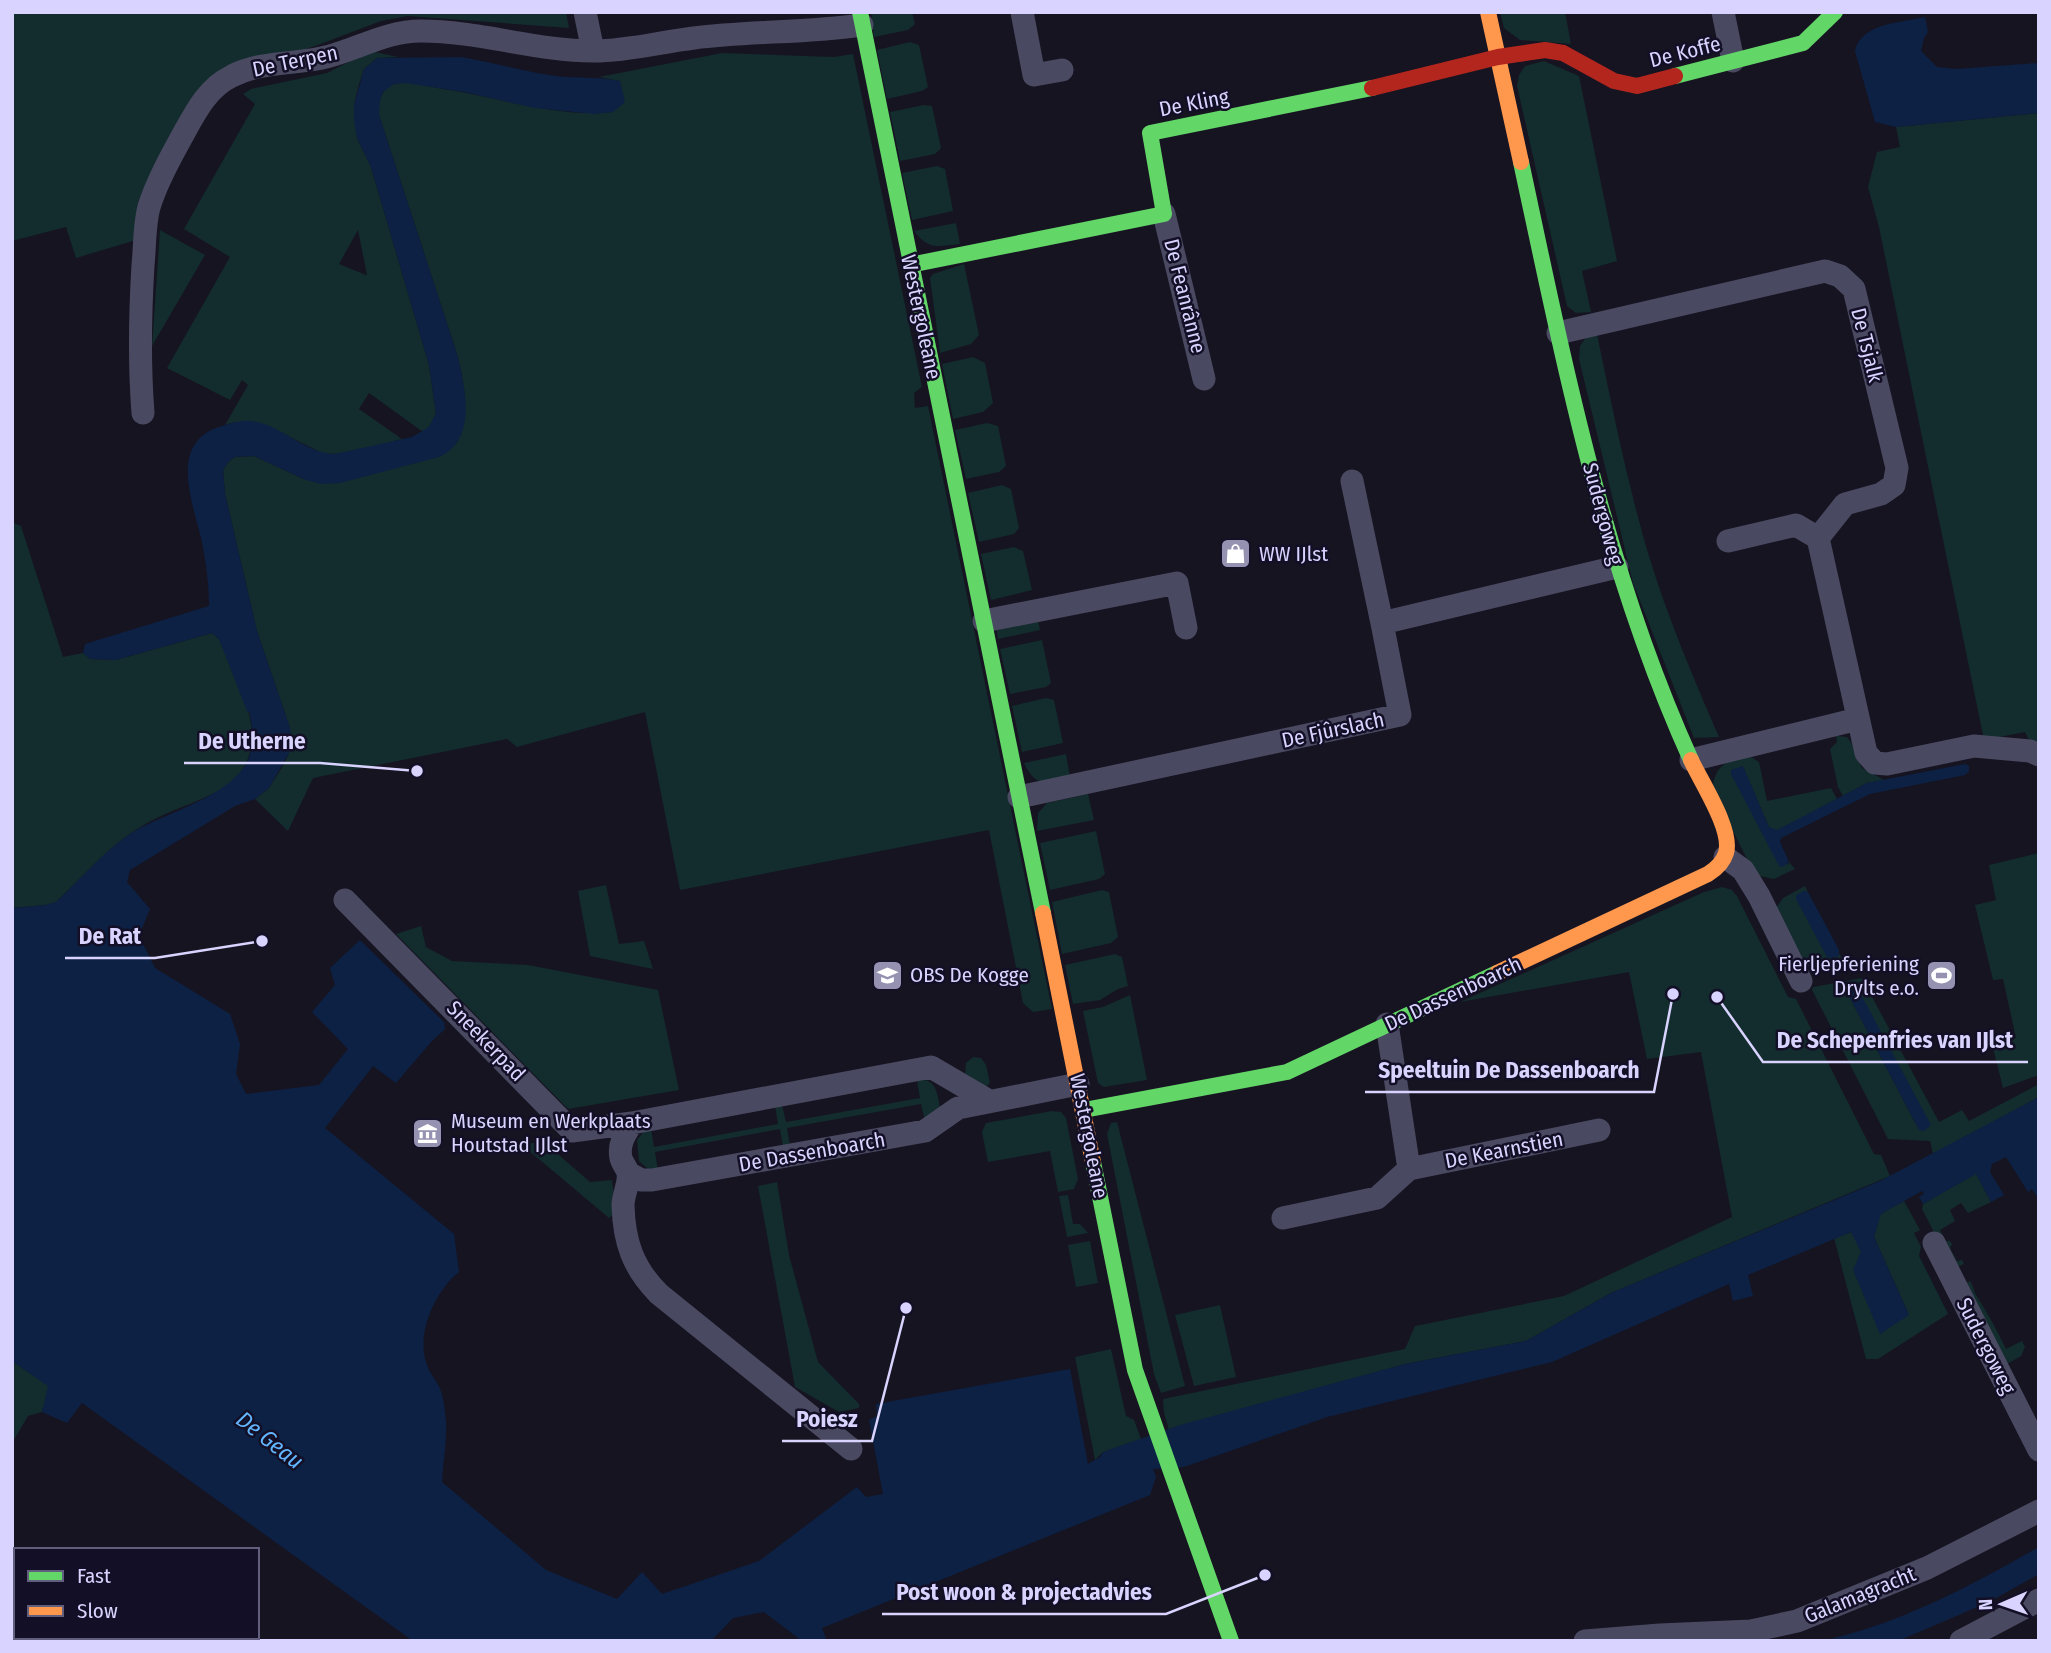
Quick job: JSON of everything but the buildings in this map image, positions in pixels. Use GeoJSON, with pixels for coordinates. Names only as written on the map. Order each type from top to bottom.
{"type":"FeatureCollection","features":[{"type":"Feature","properties":{"kind":"street"},"geometry":{"type":"LineString","coordinates":[[586,12],[593,51]]}},
{"type":"Feature","properties":{"kind":"street"},"geometry":{"type":"LineString","coordinates":[[1022,12],[1034,75],[1062,70]]}},
{"type":"Feature","properties":{"kind":"street","name":"Sudergoweg"},"geometry":{"type":"LineString","coordinates":[[1488,12],[1591,475],[1617,567],[1655,674],[1723,830],[1727,844],[1725,858]]}},
{"type":"Feature","properties":{"kind":"street"},"geometry":{"type":"LineString","coordinates":[[1723,12],[1733,61]]}},
{"type":"Feature","properties":{"kind":"street","name":"De Koffe"},"geometry":{"type":"LineString","coordinates":[[1498,57],[1545,50],[1563,53],[1614,81],[1637,86],[1803,43],[1835,12]]}},
{"type":"Feature","properties":{"kind":"street","name":"De Terpen"},"geometry":{"type":"LineString","coordinates":[[143,413],[140,321],[148,210],[199,106],[215,87],[233,75],[256,68],[329,56],[377,37],[399,33],[445,32],[562,50],[593,51],[634,49],[694,38],[836,29],[861,19]]}},
{"type":"Feature","properties":{"kind":"street","name":"Westergoleane"},"geometry":{"type":"LineString","coordinates":[[861,19],[1135,1370],[1231,1641]]}},
{"type":"Feature","properties":{"kind":"street","name":"De Kling"},"geometry":{"type":"LineString","coordinates":[[1164,214],[1150,133],[1368,89],[1498,57]]}},
{"type":"Feature","properties":{"kind":"street"},"geometry":{"type":"LineString","coordinates":[[910,265],[1164,214]]}},
{"type":"Feature","properties":{"kind":"street","name":"De Feanrânne"},"geometry":{"type":"LineString","coordinates":[[1164,214],[1204,379]]}},
{"type":"Feature","properties":{"kind":"street","name":"De Tsjalk"},"geometry":{"type":"LineString","coordinates":[[1558,333],[1825,271],[1840,276],[1854,289],[1897,468],[1894,485],[1881,494],[1846,504],[1818,538]]}},
{"type":"Feature","properties":{"kind":"street"},"geometry":{"type":"LineString","coordinates":[[1352,481],[1382,623],[1617,567]]}},
{"type":"Feature","properties":{"kind":"street"},"geometry":{"type":"LineString","coordinates":[[1728,541],[1796,525],[1818,538],[1866,753],[1875,763],[1887,764],[1974,746],[2030,751],[2039,755]]}},
{"type":"Feature","properties":{"kind":"street"},"geometry":{"type":"LineString","coordinates":[[984,621],[1177,583],[1186,628]]}},
{"type":"Feature","properties":{"kind":"street","name":"De Fjûrslach"},"geometry":{"type":"LineString","coordinates":[[1019,797],[1400,715],[1382,623]]}},
{"type":"Feature","properties":{"kind":"street"},"geometry":{"type":"LineString","coordinates":[[1691,760],[1858,719]]}},
{"type":"Feature","properties":{"kind":"street"},"geometry":{"type":"LineString","coordinates":[[1725,858],[1743,870],[1759,896],[1801,981]]}},
{"type":"Feature","properties":{"kind":"street","name":"De Dassenboarch"},"geometry":{"type":"LineString","coordinates":[[1084,1110],[1287,1072],[1708,874],[1718,868],[1725,858]]}},
{"type":"Feature","properties":{"kind":"street","name":"Sneekerpad"},"geometry":{"type":"LineString","coordinates":[[345,900],[572,1131],[632,1123]]}},
{"type":"Feature","properties":{"kind":"street"},"geometry":{"type":"LineString","coordinates":[[1283,1218],[1377,1198],[1409,1169],[1387,1024]]}},
{"type":"Feature","properties":{"kind":"street"},"geometry":{"type":"LineString","coordinates":[[851,1449],[659,1294],[642,1277],[631,1256],[623,1203],[628,1173],[620,1156],[622,1138],[632,1123],[931,1067],[989,1101]]}},
{"type":"Feature","properties":{"kind":"street","name":"De Dassenboarch"},"geometry":{"type":"LineString","coordinates":[[628,1173],[641,1180],[652,1180],[925,1131],[958,1108],[1078,1084]]}},
{"type":"Feature","properties":{"kind":"street","name":"De Kearnstien"},"geometry":{"type":"LineString","coordinates":[[1409,1169],[1599,1130]]}},
{"type":"Feature","properties":{"kind":"street","name":"Sudergoweg"},"geometry":{"type":"LineString","coordinates":[[1934,1243],[2039,1450]]}},
{"type":"Feature","properties":{"kind":"street","name":"Galamagracht"},"geometry":{"type":"LineString","coordinates":[[1585,1641],[1660,1634],[1751,1631],[1797,1621],[1927,1568],[2039,1511]]}},
{"type":"Feature","properties":{"kind":"street"},"geometry":{"type":"LineString","coordinates":[[1961,1641],[2039,1600]]}},
{"type":"Feature","properties":{"kind":"green space"},"geometry":{"type":"Polygon","coordinates":[[[12,12],[566,12],[569,28],[408,16],[381,21],[220,77],[136,240],[76,258],[66,227],[12,241],[12,12]]]}},
{"type":"Feature","properties":{"kind":"green space"},"geometry":{"type":"Polygon","coordinates":[[[871,12],[912,12],[915,24],[908,30],[874,37],[871,12]]]}},
{"type":"Feature","properties":{"kind":"green space"},"geometry":{"type":"Polygon","coordinates":[[[1500,12],[1565,12],[1571,44],[1520,40],[1504,28],[1500,12]]]}},
{"type":"Feature","properties":{"kind":"green space"},"geometry":{"type":"Polygon","coordinates":[[[910,42],[919,45],[928,87],[922,91],[887,99],[877,50],[910,42]]]}},
{"type":"Feature","properties":{"kind":"green space"},"geometry":{"type":"Polygon","coordinates":[[[370,51],[398,57],[377,58],[364,69],[354,105],[357,138],[371,167],[429,365],[436,414],[423,432],[369,393],[359,409],[402,439],[349,453],[324,454],[282,433],[235,422],[225,425],[248,385],[242,380],[230,400],[167,368],[230,257],[184,229],[255,104],[243,94],[251,89],[327,73],[370,51]],[[358,230],[339,264],[367,275],[358,230]]]}},
{"type":"Feature","properties":{"kind":"green space"},"geometry":{"type":"Polygon","coordinates":[[[722,53],[834,57],[853,54],[922,387],[914,393],[915,408],[928,406],[1052,1009],[1033,1012],[1023,1003],[989,830],[680,890],[645,712],[517,747],[507,739],[313,778],[288,831],[255,799],[269,788],[284,764],[289,753],[290,728],[257,631],[225,494],[223,470],[235,457],[254,456],[306,480],[457,443],[464,420],[464,388],[457,354],[379,115],[380,101],[386,88],[410,83],[547,109],[613,112],[620,81],[599,77],[722,53]]]}},
{"type":"Feature","properties":{"kind":"green space"},"geometry":{"type":"Polygon","coordinates":[[[1544,61],[1579,76],[1617,261],[1582,271],[1591,312],[1576,313],[1567,306],[1517,86],[1519,75],[1525,66],[1544,61]]]}},
{"type":"Feature","properties":{"kind":"green space"},"geometry":{"type":"Polygon","coordinates":[[[924,105],[932,106],[941,148],[935,154],[900,161],[890,112],[924,105]]]}},
{"type":"Feature","properties":{"kind":"green space"},"geometry":{"type":"Polygon","coordinates":[[[2039,113],[2039,751],[2033,748],[2025,732],[1984,740],[1879,227],[1868,187],[1877,152],[1900,147],[1896,127],[2039,113]]]}},
{"type":"Feature","properties":{"kind":"green space"},"geometry":{"type":"Polygon","coordinates":[[[937,166],[945,169],[953,211],[912,220],[902,173],[937,166]]]}},
{"type":"Feature","properties":{"kind":"green space"},"geometry":{"type":"Polygon","coordinates":[[[956,223],[960,244],[934,246],[924,242],[914,231],[956,223]]]}},
{"type":"Feature","properties":{"kind":"green space"},"geometry":{"type":"Polygon","coordinates":[[[160,230],[205,255],[152,346],[160,230]]]}},
{"type":"Feature","properties":{"kind":"green space"},"geometry":{"type":"Polygon","coordinates":[[[964,264],[979,335],[971,344],[940,353],[930,278],[933,274],[964,264]]]}},
{"type":"Feature","properties":{"kind":"green space"},"geometry":{"type":"Polygon","coordinates":[[[1597,334],[1627,471],[1655,577],[1719,737],[1694,738],[1633,583],[1579,359],[1580,346],[1586,337],[1597,334]]]}},
{"type":"Feature","properties":{"kind":"green space"},"geometry":{"type":"Polygon","coordinates":[[[973,357],[985,363],[993,403],[983,412],[953,419],[942,364],[973,357]]]}},
{"type":"Feature","properties":{"kind":"green space"},"geometry":{"type":"Polygon","coordinates":[[[987,423],[998,426],[1006,466],[999,472],[966,479],[955,430],[987,423]]]}},
{"type":"Feature","properties":{"kind":"green space"},"geometry":{"type":"Polygon","coordinates":[[[1002,485],[1011,489],[1019,528],[1014,534],[979,542],[968,493],[1002,485]]]}},
{"type":"Feature","properties":{"kind":"green space"},"geometry":{"type":"Polygon","coordinates":[[[12,522],[21,526],[63,657],[83,653],[90,659],[116,660],[212,633],[219,639],[245,699],[252,741],[248,760],[237,777],[218,791],[136,830],[111,849],[56,902],[12,908],[12,522]]]}},
{"type":"Feature","properties":{"kind":"green space"},"geometry":{"type":"Polygon","coordinates":[[[1014,547],[1023,551],[1032,590],[991,600],[981,554],[1014,547]]]}},
{"type":"Feature","properties":{"kind":"green space"},"geometry":{"type":"Polygon","coordinates":[[[1038,619],[1040,630],[998,639],[996,627],[1038,619]]]}},
{"type":"Feature","properties":{"kind":"green space"},"geometry":{"type":"Polygon","coordinates":[[[1042,640],[1051,683],[1046,687],[1010,694],[1000,649],[1042,640]]]}},
{"type":"Feature","properties":{"kind":"green space"},"geometry":{"type":"Polygon","coordinates":[[[1046,698],[1054,700],[1063,743],[1022,752],[1012,706],[1046,698]]]}},
{"type":"Feature","properties":{"kind":"green space"},"geometry":{"type":"Polygon","coordinates":[[[1836,736],[1847,737],[1862,768],[1884,780],[1867,783],[1843,796],[1838,787],[1830,749],[1837,742],[1836,736]]]}},
{"type":"Feature","properties":{"kind":"green space"},"geometry":{"type":"Polygon","coordinates":[[[1066,754],[1070,777],[1054,781],[1042,782],[1033,777],[1024,763],[1066,754]]]}},
{"type":"Feature","properties":{"kind":"green space"},"geometry":{"type":"Polygon","coordinates":[[[1751,757],[1759,762],[1767,801],[1831,788],[1837,799],[1777,831],[1769,827],[1743,767],[1731,770],[1788,865],[1789,862],[1795,869],[1774,879],[1755,875],[1712,789],[1716,774],[1724,764],[1751,757]]]}},
{"type":"Feature","properties":{"kind":"green space"},"geometry":{"type":"Polygon","coordinates":[[[1088,794],[1094,820],[1037,831],[1038,813],[1047,803],[1088,794]]]}},
{"type":"Feature","properties":{"kind":"green space"},"geometry":{"type":"Polygon","coordinates":[[[1096,831],[1105,874],[1099,879],[1050,890],[1040,843],[1096,831]]]}},
{"type":"Feature","properties":{"kind":"green space"},"geometry":{"type":"Polygon","coordinates":[[[2039,853],[2039,1075],[2003,1088],[1992,1044],[2016,1038],[2003,979],[1993,980],[1975,905],[1996,900],[1989,865],[2039,853]]]}},
{"type":"Feature","properties":{"kind":"green space"},"geometry":{"type":"Polygon","coordinates":[[[606,885],[619,944],[644,941],[653,969],[590,956],[578,891],[606,885]]]}},
{"type":"Feature","properties":{"kind":"green space"},"geometry":{"type":"Polygon","coordinates":[[[1805,886],[1808,892],[1803,891],[1844,962],[1815,968],[1800,966],[1776,908],[1783,898],[1805,886]]]}},
{"type":"Feature","properties":{"kind":"green space"},"geometry":{"type":"Polygon","coordinates":[[[1722,887],[1732,890],[1737,896],[1788,997],[1796,999],[1874,1154],[1881,1155],[1890,1176],[1611,1293],[1526,1341],[1405,1364],[1169,1430],[1163,1399],[1405,1349],[1415,1326],[1564,1296],[1732,1217],[1701,1052],[1647,1059],[1629,972],[1460,1002],[1704,892],[1722,887]]]}},
{"type":"Feature","properties":{"kind":"green space"},"geometry":{"type":"Polygon","coordinates":[[[1102,890],[1109,892],[1118,937],[1111,943],[1062,954],[1052,902],[1102,890]]]}},
{"type":"Feature","properties":{"kind":"green space"},"geometry":{"type":"Polygon","coordinates":[[[421,926],[426,947],[452,961],[528,965],[658,990],[679,1090],[568,1109],[396,934],[421,926]]]}},
{"type":"Feature","properties":{"kind":"green space"},"geometry":{"type":"Polygon","coordinates":[[[1115,954],[1122,957],[1128,986],[1100,1000],[1073,1004],[1065,965],[1115,954]]]}},
{"type":"Feature","properties":{"kind":"green space"},"geometry":{"type":"Polygon","coordinates":[[[1862,978],[1939,1122],[1962,1110],[1969,1121],[2039,1084],[2039,1097],[1933,1154],[1930,1141],[1888,1139],[1812,990],[1813,987],[1862,978]],[[1858,989],[1850,991],[1849,996],[1919,1130],[1858,989]]]}},
{"type":"Feature","properties":{"kind":"green space"},"geometry":{"type":"Polygon","coordinates":[[[1130,995],[1147,1080],[1104,1087],[1098,1083],[1083,1011],[1103,1007],[1130,995]]]}},
{"type":"Feature","properties":{"kind":"green space"},"geometry":{"type":"Polygon","coordinates":[[[973,1057],[981,1058],[986,1065],[990,1083],[986,1087],[965,1076],[966,1063],[973,1057]]]}},
{"type":"Feature","properties":{"kind":"green space"},"geometry":{"type":"Polygon","coordinates":[[[917,1080],[932,1084],[939,1101],[940,1107],[925,1121],[921,1104],[787,1128],[790,1146],[783,1147],[780,1129],[655,1152],[658,1170],[648,1169],[639,1161],[637,1140],[645,1130],[651,1129],[654,1147],[778,1124],[775,1106],[782,1105],[786,1122],[920,1098],[917,1080]]]}},
{"type":"Feature","properties":{"kind":"green space"},"geometry":{"type":"Polygon","coordinates":[[[1052,1111],[1061,1112],[1066,1118],[1078,1179],[1074,1189],[1058,1192],[1050,1151],[988,1162],[982,1132],[986,1123],[1052,1111]]]}},
{"type":"Feature","properties":{"kind":"green space"},"geometry":{"type":"Polygon","coordinates":[[[1117,1122],[1185,1386],[1161,1393],[1154,1374],[1107,1134],[1111,1123],[1117,1122]]]}},
{"type":"Feature","properties":{"kind":"green space"},"geometry":{"type":"Polygon","coordinates":[[[544,1142],[590,1182],[612,1180],[616,1211],[609,1218],[521,1144],[544,1142]]]}},
{"type":"Feature","properties":{"kind":"green space"},"geometry":{"type":"Polygon","coordinates":[[[1976,1173],[1991,1202],[1968,1213],[1961,1203],[1950,1210],[1955,1221],[1940,1230],[1946,1241],[1952,1244],[1950,1248],[1957,1261],[1962,1260],[1964,1264],[1953,1269],[1922,1209],[1923,1204],[1976,1173]]]}},
{"type":"Feature","properties":{"kind":"green space"},"geometry":{"type":"Polygon","coordinates":[[[777,1182],[789,1255],[818,1362],[859,1404],[859,1408],[839,1412],[795,1387],[758,1186],[777,1182]]]}},
{"type":"Feature","properties":{"kind":"green space"},"geometry":{"type":"Polygon","coordinates":[[[1068,1195],[1073,1224],[1080,1224],[1088,1233],[1067,1237],[1059,1196],[1068,1195]]]}},
{"type":"Feature","properties":{"kind":"green space"},"geometry":{"type":"Polygon","coordinates":[[[1904,1201],[1920,1230],[1914,1233],[1921,1247],[1919,1256],[1948,1314],[1878,1359],[1866,1359],[1834,1238],[1852,1232],[1861,1252],[1909,1315],[1874,1237],[1880,1214],[1904,1201]]]}},
{"type":"Feature","properties":{"kind":"green space"},"geometry":{"type":"Polygon","coordinates":[[[1090,1241],[1098,1283],[1076,1287],[1068,1245],[1090,1241]]]}},
{"type":"Feature","properties":{"kind":"green space"},"geometry":{"type":"Polygon","coordinates":[[[1970,1281],[2006,1349],[2022,1341],[2025,1347],[2021,1356],[2007,1364],[1964,1284],[1970,1281]]]}},
{"type":"Feature","properties":{"kind":"green space"},"geometry":{"type":"Polygon","coordinates":[[[1220,1305],[1236,1377],[1194,1386],[1175,1315],[1220,1305]]]}},
{"type":"Feature","properties":{"kind":"green space"},"geometry":{"type":"Polygon","coordinates":[[[1111,1349],[1126,1416],[1134,1420],[1141,1439],[1103,1452],[1095,1460],[1075,1357],[1111,1349]]]}},
{"type":"Feature","properties":{"kind":"green space"},"geometry":{"type":"Polygon","coordinates":[[[12,1361],[49,1386],[42,1412],[28,1416],[12,1443],[12,1361]]]}},
{"type":"Feature","properties":{"kind":"water"},"geometry":{"type":"Polygon","coordinates":[[[1925,17],[1928,32],[1921,51],[1937,67],[1957,69],[2039,63],[2039,113],[1896,127],[1875,122],[1855,51],[1859,42],[1865,35],[1883,26],[1925,17]]]}},
{"type":"Feature","properties":{"kind":"water","name":"De Geau"},"geometry":{"type":"Polygon","coordinates":[[[461,57],[549,75],[620,81],[625,102],[613,112],[594,114],[535,108],[464,92],[406,83],[394,84],[383,92],[379,115],[457,354],[465,397],[464,426],[451,449],[439,457],[340,483],[322,484],[306,480],[254,456],[235,457],[229,461],[223,470],[225,494],[257,631],[290,728],[289,753],[269,788],[255,799],[235,806],[130,870],[127,882],[150,909],[139,936],[155,968],[230,1014],[240,1044],[236,1074],[246,1094],[319,1085],[348,1049],[312,1012],[335,985],[330,968],[360,940],[444,1022],[445,1029],[396,1083],[373,1066],[325,1128],[454,1234],[459,1272],[435,1302],[424,1340],[427,1365],[440,1389],[445,1410],[446,1437],[442,1482],[546,1570],[617,1599],[642,1572],[662,1594],[759,1561],[857,1487],[866,1497],[883,1494],[869,1420],[877,1416],[876,1404],[1070,1369],[1088,1464],[1103,1452],[1180,1425],[1405,1364],[1526,1341],[1611,1293],[1880,1181],[2039,1097],[2039,1200],[2032,1189],[2028,1192],[2006,1157],[1992,1164],[1990,1172],[2004,1195],[1991,1202],[1976,1174],[1923,1204],[1919,1197],[1924,1194],[1922,1191],[1881,1214],[1874,1237],[1909,1315],[1880,1334],[1853,1270],[1861,1252],[1851,1232],[1748,1275],[1753,1296],[1733,1301],[1729,1284],[1552,1362],[1327,1417],[1184,1467],[1153,1469],[1156,1477],[1150,1495],[822,1628],[827,1641],[802,1641],[764,1612],[733,1618],[711,1641],[413,1641],[82,1403],[67,1423],[42,1412],[48,1386],[12,1361],[12,908],[56,902],[99,859],[127,836],[217,791],[245,766],[252,741],[250,713],[219,639],[212,633],[116,660],[90,659],[83,653],[85,644],[209,606],[205,558],[188,477],[193,447],[203,435],[219,427],[251,421],[272,427],[313,449],[335,454],[412,437],[429,427],[436,413],[429,365],[371,167],[357,138],[354,105],[364,69],[377,58],[461,57]]]}},
{"type":"Feature","properties":{"kind":"water"},"geometry":{"type":"Polygon","coordinates":[[[1965,764],[1969,766],[1969,771],[1965,775],[1870,794],[1781,838],[1780,842],[1789,862],[1783,867],[1779,866],[1731,774],[1731,770],[1743,766],[1769,827],[1777,830],[1867,783],[1965,764]]]}},
{"type":"Feature","properties":{"kind":"water"},"geometry":{"type":"Polygon","coordinates":[[[1808,892],[1839,950],[1839,956],[1827,957],[1796,899],[1796,895],[1808,892]]]}},
{"type":"Feature","properties":{"kind":"water"},"geometry":{"type":"Polygon","coordinates":[[[1854,988],[1858,989],[1931,1125],[1924,1131],[1919,1130],[1849,996],[1854,988]]]}},
{"type":"Feature","properties":{"kind":"water"},"geometry":{"type":"Polygon","coordinates":[[[2039,1547],[2039,1574],[1989,1602],[1898,1641],[1821,1641],[1906,1615],[1960,1590],[2039,1547]]]}},
{"type":"Feature","properties":{"kind":"traffic: fast"},"geometry":{"type":"LineString","coordinates":[[860,12],[1043,913]]}},
{"type":"Feature","properties":{"kind":"traffic: fast"},"geometry":{"type":"LineString","coordinates":[[1675,76],[1803,43],[1835,12]]}},
{"type":"Feature","properties":{"kind":"traffic: fast"},"geometry":{"type":"LineString","coordinates":[[910,265],[1164,214],[1150,133],[1372,88]]}},
{"type":"Feature","properties":{"kind":"traffic: fast"},"geometry":{"type":"LineString","coordinates":[[1521,162],[1571,391],[1611,540],[1634,614],[1691,760]]}},
{"type":"Feature","properties":{"kind":"traffic: fast"},"geometry":{"type":"LineString","coordinates":[[1084,1110],[1287,1072],[1497,973]]}},
{"type":"Feature","properties":{"kind":"traffic: fast"},"geometry":{"type":"LineString","coordinates":[[1093,1162],[1135,1370],[1231,1641]]}},
{"type":"Feature","properties":{"kind":"traffic: slow"},"geometry":{"type":"LineString","coordinates":[[1488,12],[1521,162]]}},
{"type":"Feature","properties":{"kind":"traffic: slow"},"geometry":{"type":"LineString","coordinates":[[1497,973],[1708,874],[1719,865],[1726,853],[1725,832],[1691,760]]}},
{"type":"Feature","properties":{"kind":"traffic: slow"},"geometry":{"type":"LineString","coordinates":[[1043,913],[1093,1162]]}},
{"type":"Feature","properties":{"kind":"traffic: jam"},"geometry":{"type":"LineString","coordinates":[[1372,88],[1498,57],[1545,50],[1563,53],[1614,81],[1637,86],[1675,76]]}},
{"type":"Feature","properties":{"kind":"place","name":"WW IJlst"},"geometry":{"type":"Point","coordinates":[1236,554]}},
{"type":"Feature","properties":{"kind":"place","name":"De Utherne"},"geometry":{"type":"Point","coordinates":[417,771]}},
{"type":"Feature","properties":{"kind":"place","name":"De Rat"},"geometry":{"type":"Point","coordinates":[262,941]}},
{"type":"Feature","properties":{"kind":"place","name":"OBS De Kogge"},"geometry":{"type":"Point","coordinates":[887,975]}},
{"type":"Feature","properties":{"kind":"place","name":"Fierljepferiening Drylts e.o."},"geometry":{"type":"Point","coordinates":[1942,976]}},
{"type":"Feature","properties":{"kind":"place","name":"Speeltuin De Dassenboarch"},"geometry":{"type":"Point","coordinates":[1673,994]}},
{"type":"Feature","properties":{"kind":"place","name":"De Schepenfries van IJlst"},"geometry":{"type":"Point","coordinates":[1717,997]}},
{"type":"Feature","properties":{"kind":"place","name":"Museum en Werkplaats Houtstad IJlst"},"geometry":{"type":"Point","coordinates":[428,1133]}},
{"type":"Feature","properties":{"kind":"place","name":"Poiesz"},"geometry":{"type":"Point","coordinates":[906,1308]}},
{"type":"Feature","properties":{"kind":"place","name":"Post woon & projectadvies"},"geometry":{"type":"Point","coordinates":[1265,1575]}}]}
